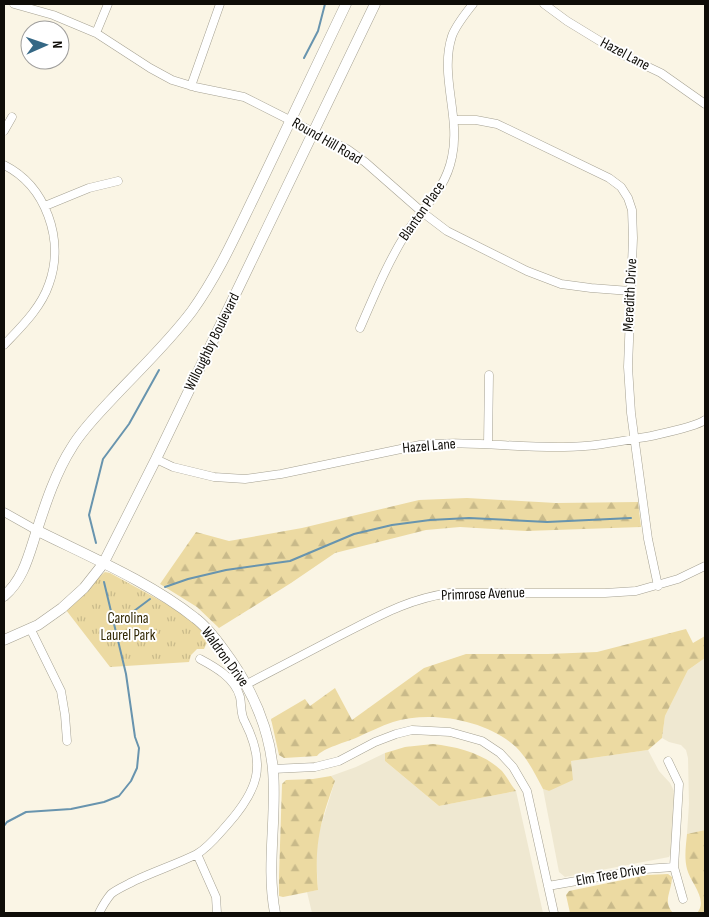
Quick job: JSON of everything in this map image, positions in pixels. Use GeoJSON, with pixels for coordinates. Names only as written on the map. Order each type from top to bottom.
{"type":"FeatureCollection","features":[{"type":"Feature","properties":{"kind":"street","name":"Round Hill Road"},"geometry":{"type":"LineString","coordinates":[[14,4],[53,15],[96,33],[172,80],[244,97],[291,119],[347,149],[447,231],[527,271],[562,284],[630,291]]}},
{"type":"Feature","properties":{"kind":"street"},"geometry":{"type":"LineString","coordinates":[[96,33],[108,4]]}},
{"type":"Feature","properties":{"kind":"street"},"geometry":{"type":"LineString","coordinates":[[191,86],[220,4]]}},
{"type":"Feature","properties":{"kind":"street","name":"Willoughby Boulevard"},"geometry":{"type":"LineString","coordinates":[[4,596],[13,589],[28,560],[36,530],[52,486],[72,447],[98,414],[191,312],[208,286],[226,254],[346,4]]}},
{"type":"Feature","properties":{"kind":"street","name":"Willoughby Boulevard"},"geometry":{"type":"LineString","coordinates":[[4,640],[38,625],[62,608],[84,588],[103,564],[156,460],[374,4]]}},
{"type":"Feature","properties":{"kind":"street","name":"Blanton Place"},"geometry":{"type":"LineString","coordinates":[[360,328],[395,251],[409,228],[436,196],[445,179],[452,157],[454,120],[449,84],[449,54],[452,35],[473,4]]}},
{"type":"Feature","properties":{"kind":"street","name":"Hazel Lane"},"geometry":{"type":"LineString","coordinates":[[544,4],[567,22],[621,54],[661,73],[705,104]]}},
{"type":"Feature","properties":{"kind":"street"},"geometry":{"type":"LineString","coordinates":[[4,131],[12,117]]}},
{"type":"Feature","properties":{"kind":"street","name":"Meredith Drive"},"geometry":{"type":"LineString","coordinates":[[454,120],[476,120],[497,124],[609,178],[621,187],[628,198],[632,210],[633,238],[628,367],[648,539],[658,586]]}},
{"type":"Feature","properties":{"kind":"street"},"geometry":{"type":"LineString","coordinates":[[4,165],[10,168],[33,189],[44,206],[53,231],[55,257],[49,284],[32,314],[4,345]]}},
{"type":"Feature","properties":{"kind":"street"},"geometry":{"type":"LineString","coordinates":[[44,206],[89,188],[118,181]]}},
{"type":"Feature","properties":{"kind":"street"},"geometry":{"type":"LineString","coordinates":[[488,444],[489,375]]}},
{"type":"Feature","properties":{"kind":"street","name":"Hazel Lane"},"geometry":{"type":"LineString","coordinates":[[156,460],[173,467],[214,478],[245,479],[281,474],[420,445],[488,444],[565,447],[597,445],[663,433],[705,420]]}},
{"type":"Feature","properties":{"kind":"street","name":"Waldron Drive"},"geometry":{"type":"LineString","coordinates":[[4,512],[171,601],[196,618],[219,644],[247,684],[264,723],[272,769],[274,804],[272,896],[275,913]]}},
{"type":"Feature","properties":{"kind":"street","name":"Primrose Avenue"},"geometry":{"type":"LineString","coordinates":[[247,684],[386,612],[412,601],[433,595],[450,592],[605,593],[636,591],[678,579],[705,566]]}},
{"type":"Feature","properties":{"kind":"street"},"geometry":{"type":"LineString","coordinates":[[30,628],[61,691],[67,741]]}},
{"type":"Feature","properties":{"kind":"street"},"geometry":{"type":"LineString","coordinates":[[99,913],[112,894],[157,870],[197,854],[206,848],[243,807],[253,790],[257,771],[257,753],[251,734],[241,716],[240,695],[232,682],[215,667],[200,659]]}},
{"type":"Feature","properties":{"kind":"street"},"geometry":{"type":"LineString","coordinates":[[272,769],[316,767],[331,763],[396,734],[412,730],[450,732],[482,742],[500,753],[513,767],[527,791],[554,913]]}},
{"type":"Feature","properties":{"kind":"street"},"geometry":{"type":"LineString","coordinates":[[668,761],[679,784],[674,867],[683,899]]}},
{"type":"Feature","properties":{"kind":"street"},"geometry":{"type":"LineString","coordinates":[[197,854],[216,896],[217,913]]}},
{"type":"Feature","properties":{"kind":"street","name":"Elm Tree Drive"},"geometry":{"type":"LineString","coordinates":[[548,886],[645,868],[674,867]]}},
{"type":"Feature","properties":{"kind":"shaded area"},"geometry":{"type":"Polygon","coordinates":[[[705,658],[705,830],[687,834],[689,804],[688,758],[686,750],[681,745],[662,738],[665,716],[688,670],[705,658]]]}},
{"type":"Feature","properties":{"kind":"shaded area"},"geometry":{"type":"Polygon","coordinates":[[[648,750],[659,771],[670,783],[674,791],[676,804],[669,857],[565,877],[559,872],[543,789],[549,791],[571,761],[648,750]]]}},
{"type":"Feature","properties":{"kind":"shaded area"},"geometry":{"type":"Polygon","coordinates":[[[385,753],[385,761],[439,806],[516,791],[543,913],[312,913],[307,892],[318,890],[316,855],[319,832],[335,781],[331,776],[356,767],[385,753]]]}},
{"type":"Feature","properties":{"kind":"green space"},"geometry":{"type":"Polygon","coordinates":[[[467,498],[556,503],[638,502],[641,527],[526,531],[460,527],[426,530],[335,553],[219,628],[197,607],[160,584],[196,532],[229,541],[302,528],[419,500],[467,498]]]}},
{"type":"Feature","properties":{"kind":"green space","name":"Carolina Laurel Park"},"geometry":{"type":"Polygon","coordinates":[[[105,572],[174,608],[193,621],[209,638],[204,649],[197,649],[191,655],[189,662],[110,667],[66,610],[105,572]]]}},
{"type":"Feature","properties":{"kind":"green space"},"geometry":{"type":"Polygon","coordinates":[[[686,629],[693,643],[705,636],[705,658],[688,670],[665,716],[662,738],[648,750],[571,761],[573,780],[549,791],[543,789],[531,767],[516,747],[490,730],[458,720],[424,717],[408,719],[380,727],[330,748],[317,756],[284,758],[279,755],[271,719],[305,699],[310,706],[335,688],[352,720],[424,668],[466,654],[597,652],[686,629]]]}},
{"type":"Feature","properties":{"kind":"green space"},"geometry":{"type":"Polygon","coordinates":[[[433,744],[461,749],[487,760],[502,771],[516,791],[439,806],[385,761],[385,753],[405,747],[433,744]]]}},
{"type":"Feature","properties":{"kind":"green space"},"geometry":{"type":"Polygon","coordinates":[[[331,776],[335,781],[319,834],[317,860],[318,890],[283,897],[279,896],[282,784],[286,780],[331,776]]]}},
{"type":"Feature","properties":{"kind":"green space"},"geometry":{"type":"Polygon","coordinates":[[[705,830],[705,913],[697,913],[701,902],[698,891],[687,869],[686,843],[687,834],[705,830]]]}},
{"type":"Feature","properties":{"kind":"green space"},"geometry":{"type":"Polygon","coordinates":[[[668,874],[672,877],[672,882],[668,904],[673,913],[570,913],[566,895],[569,891],[647,875],[668,874]]]}},
{"type":"Feature","properties":{"kind":"waterway"},"geometry":{"type":"LineString","coordinates":[[304,58],[318,31],[325,4]]}},
{"type":"Feature","properties":{"kind":"waterway"},"geometry":{"type":"LineString","coordinates":[[96,543],[89,515],[103,459],[129,424],[159,370]]}},
{"type":"Feature","properties":{"kind":"waterway"},"geometry":{"type":"LineString","coordinates":[[165,587],[188,579],[226,570],[290,561],[354,534],[392,525],[430,520],[469,518],[547,522],[631,518]]}},
{"type":"Feature","properties":{"kind":"waterway"},"geometry":{"type":"LineString","coordinates":[[4,826],[7,822],[26,812],[71,809],[104,802],[119,796],[131,781],[137,768],[139,748],[135,737],[126,674],[104,582]]}},
{"type":"Feature","properties":{"kind":"waterway"},"geometry":{"type":"LineString","coordinates":[[114,623],[126,617],[150,599]]}}]}
